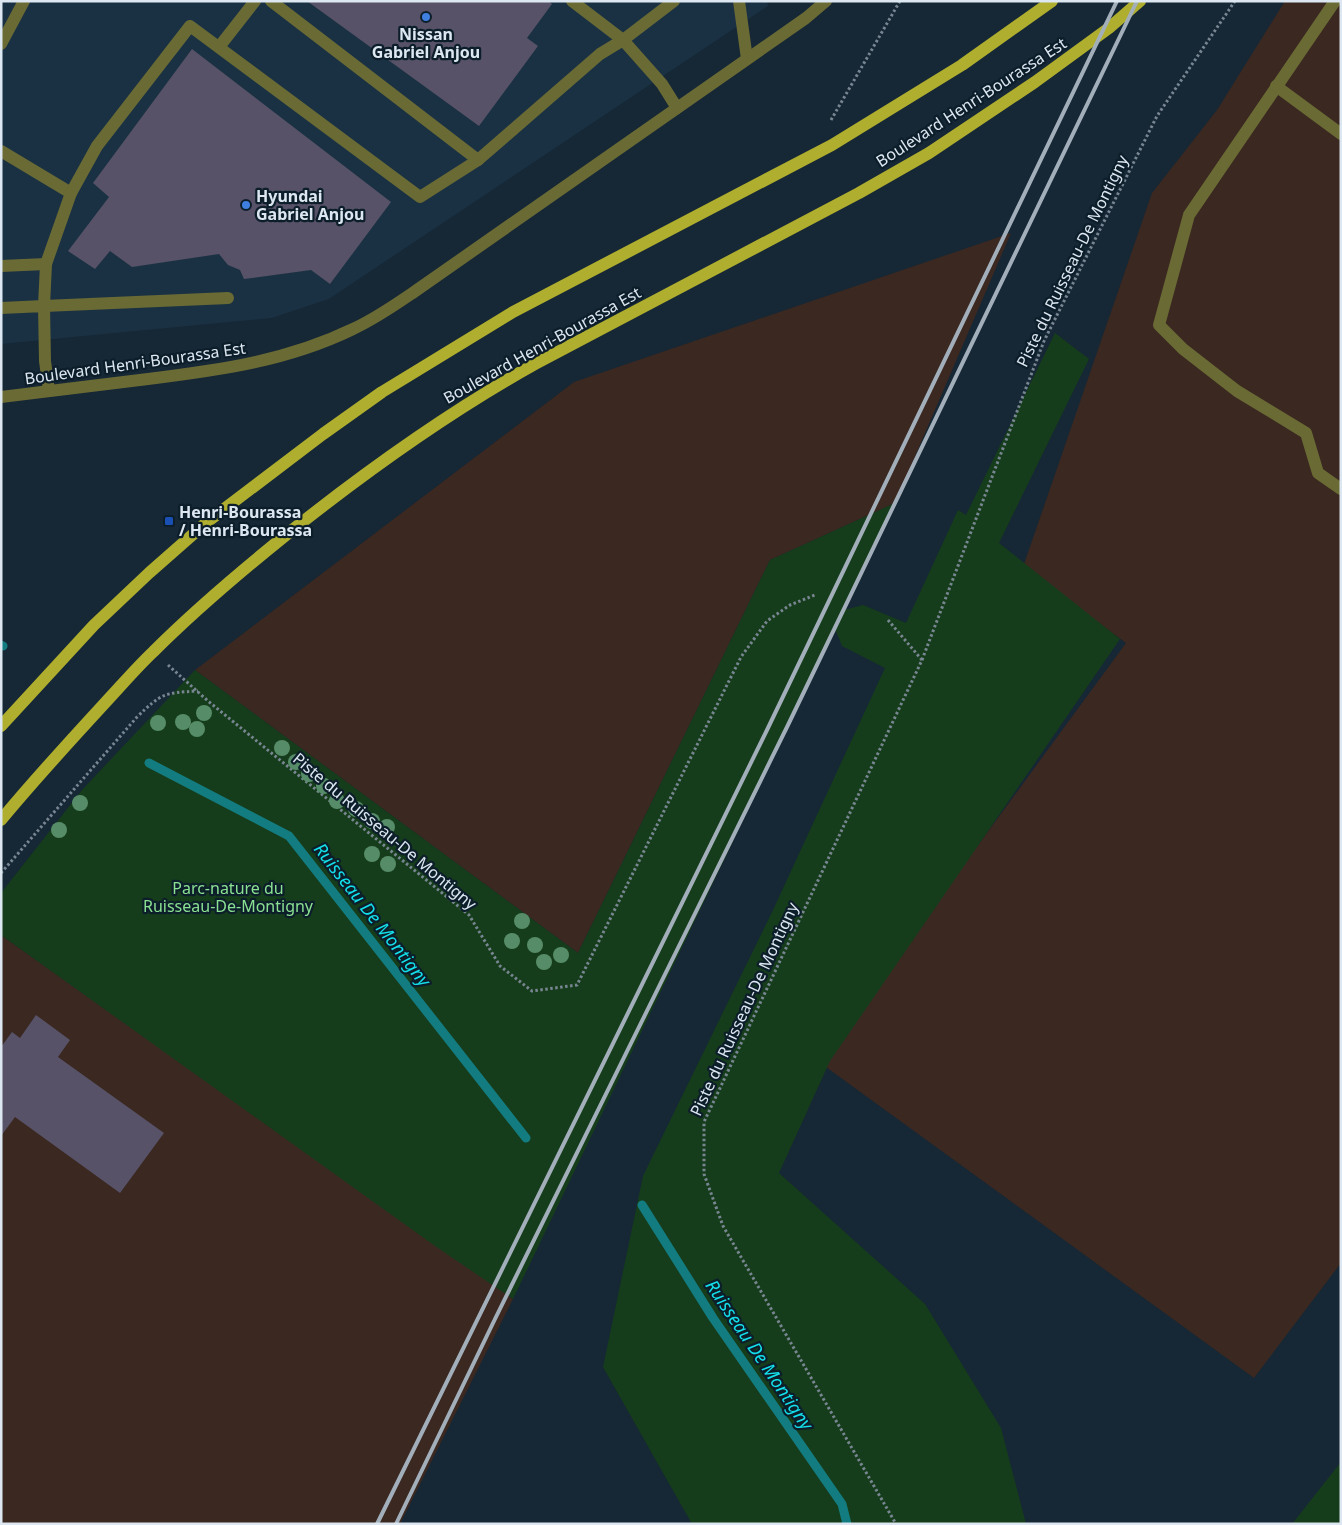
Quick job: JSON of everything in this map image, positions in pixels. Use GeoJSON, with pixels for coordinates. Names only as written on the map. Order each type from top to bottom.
{"type":"FeatureCollection","features":[{"type":"Feature","properties":{"kind":"main road"},"geometry":{"type":"LineString","coordinates":[[1,726],[94,625],[148,573],[207,522],[382,392],[513,312],[832,145],[962,65],[1052,1]]}},
{"type":"Feature","properties":{"kind":"main road","name":"Boulevard Henri-Bourassa Est"},"geometry":{"type":"LineString","coordinates":[[1,820],[41,772],[152,652],[223,587],[266,551],[402,447],[490,389],[851,198],[929,153],[1035,82],[1109,28],[1140,1]]}},
{"type":"Feature","properties":{"kind":"street"},"geometry":{"type":"LineString","coordinates":[[1,44],[24,1]]}},
{"type":"Feature","properties":{"kind":"street"},"geometry":{"type":"LineString","coordinates":[[219,47],[255,1]]}},
{"type":"Feature","properties":{"kind":"street"},"geometry":{"type":"LineString","coordinates":[[271,1],[478,160]]}},
{"type":"Feature","properties":{"kind":"street"},"geometry":{"type":"LineString","coordinates":[[572,1],[623,40],[662,84],[677,108]]}},
{"type":"Feature","properties":{"kind":"street"},"geometry":{"type":"LineString","coordinates":[[49,391],[45,361],[44,306],[46,264],[71,193],[97,146],[190,26],[420,197],[478,160],[600,54],[623,40],[674,1]]}},
{"type":"Feature","properties":{"kind":"street"},"geometry":{"type":"LineString","coordinates":[[739,1],[747,59]]}},
{"type":"Feature","properties":{"kind":"street","name":"Boulevard Henri-Bourassa Est"},"geometry":{"type":"LineString","coordinates":[[1,397],[226,369],[271,359],[313,346],[353,329],[407,296],[806,18],[826,1]]}},
{"type":"Feature","properties":{"kind":"street"},"geometry":{"type":"LineString","coordinates":[[1335,1],[1189,215],[1159,325],[1183,349],[1237,390],[1306,434],[1318,474],[1341,489]]}},
{"type":"Feature","properties":{"kind":"street"},"geometry":{"type":"LineString","coordinates":[[1276,86],[1341,134]]}},
{"type":"Feature","properties":{"kind":"street"},"geometry":{"type":"LineString","coordinates":[[1,151],[71,193]]}},
{"type":"Feature","properties":{"kind":"street"},"geometry":{"type":"LineString","coordinates":[[1,266],[46,264]]}},
{"type":"Feature","properties":{"kind":"street"},"geometry":{"type":"LineString","coordinates":[[1,308],[228,298]]}},
{"type":"Feature","properties":{"kind":"path"},"geometry":{"type":"LineString","coordinates":[[831,120],[900,1]]}},
{"type":"Feature","properties":{"kind":"path","name":"Piste du Ruisseau-De Montigny"},"geometry":{"type":"LineString","coordinates":[[896,1524],[723,1226],[704,1174],[704,1122],[922,660],[1044,340],[1157,116],[1235,1]]}},
{"type":"Feature","properties":{"kind":"path","name":"Piste du Ruisseau-De Montigny"},"geometry":{"type":"LineString","coordinates":[[198,691],[469,915],[500,966],[532,991],[576,985],[741,657],[767,621],[790,605],[815,595]]}},
{"type":"Feature","properties":{"kind":"path"},"geometry":{"type":"LineString","coordinates":[[888,620],[922,660]]}},
{"type":"Feature","properties":{"kind":"path"},"geometry":{"type":"LineString","coordinates":[[152,652],[198,691]]}},
{"type":"Feature","properties":{"kind":"path"},"geometry":{"type":"LineString","coordinates":[[1,873],[137,717],[163,695],[174,692],[198,691]]}},
{"type":"Feature","properties":{"kind":"shaded area"},"geometry":{"type":"Polygon","coordinates":[[[1,1],[767,1],[768,6],[329,299],[272,318],[1,344],[1,1]]]}},
{"type":"Feature","properties":{"kind":"shaded area"},"geometry":{"type":"Polygon","coordinates":[[[1285,1],[1341,1],[1341,1263],[1254,1378],[819,1062],[1126,643],[1023,567],[1152,193],[1217,110],[1285,1]]]}},
{"type":"Feature","properties":{"kind":"shaded area"},"geometry":{"type":"Polygon","coordinates":[[[1011,233],[895,503],[770,560],[578,953],[195,670],[574,382],[1011,233]]]}},
{"type":"Feature","properties":{"kind":"shaded area"},"geometry":{"type":"Polygon","coordinates":[[[1,935],[513,1299],[400,1524],[1,1524],[1,935]]]}},
{"type":"Feature","properties":{"kind":"green space","name":"Parc-nature du Ruisseau-De-Montigny"},"geometry":{"type":"Polygon","coordinates":[[[1055,333],[1089,359],[999,543],[1120,639],[830,1061],[779,1173],[925,1304],[1001,1428],[1026,1524],[692,1524],[603,1367],[643,1176],[773,910],[885,668],[842,646],[835,629],[513,1299],[435,1246],[1,935],[1,893],[82,790],[195,670],[578,953],[770,560],[895,503],[844,610],[863,605],[906,623],[958,510],[966,515],[1055,333]]]}},
{"type":"Feature","properties":{"kind":"green space"},"geometry":{"type":"Polygon","coordinates":[[[1341,1462],[1341,1524],[1292,1524],[1341,1462]]]}},
{"type":"Feature","properties":{"kind":"building"},"geometry":{"type":"Polygon","coordinates":[[[307,1],[549,1],[552,4],[527,38],[538,46],[479,126],[307,1]]]}},
{"type":"Feature","properties":{"kind":"building"},"geometry":{"type":"Polygon","coordinates":[[[192,49],[391,202],[330,284],[311,270],[244,279],[240,270],[228,265],[219,254],[132,267],[110,251],[95,269],[68,251],[109,197],[93,183],[192,49]]]}},
{"type":"Feature","properties":{"kind":"building"},"geometry":{"type":"Polygon","coordinates":[[[36,1015],[70,1040],[58,1057],[164,1133],[120,1193],[15,1117],[1,1136],[1,1047],[12,1032],[20,1038],[36,1015]]]}},
{"type":"Feature","properties":{"kind":"waterway","name":"Ruisseau De Montigny"},"geometry":{"type":"LineString","coordinates":[[149,763],[289,836],[526,1138]]}},
{"type":"Feature","properties":{"kind":"waterway","name":"Ruisseau De Montigny"},"geometry":{"type":"LineString","coordinates":[[642,1205],[713,1318],[842,1504],[847,1524]]}},
{"type":"Feature","properties":{"kind":"railway"},"geometry":{"type":"LineString","coordinates":[[377,1524],[767,730],[1117,1]]}},
{"type":"Feature","properties":{"kind":"railway"},"geometry":{"type":"LineString","coordinates":[[396,1524],[788,725],[1137,1]]}},
{"type":"Feature","properties":{"kind":"place","name":"Nissan Gabriel Anjou"},"geometry":{"type":"Point","coordinates":[426,17]}},
{"type":"Feature","properties":{"kind":"place","name":"Hyundai Gabriel Anjou"},"geometry":{"type":"Point","coordinates":[246,205]}},
{"type":"Feature","properties":{"kind":"place","name":"Henri-Bourassa / Henri-Bourassa"},"geometry":{"type":"Point","coordinates":[169,521]}}]}
